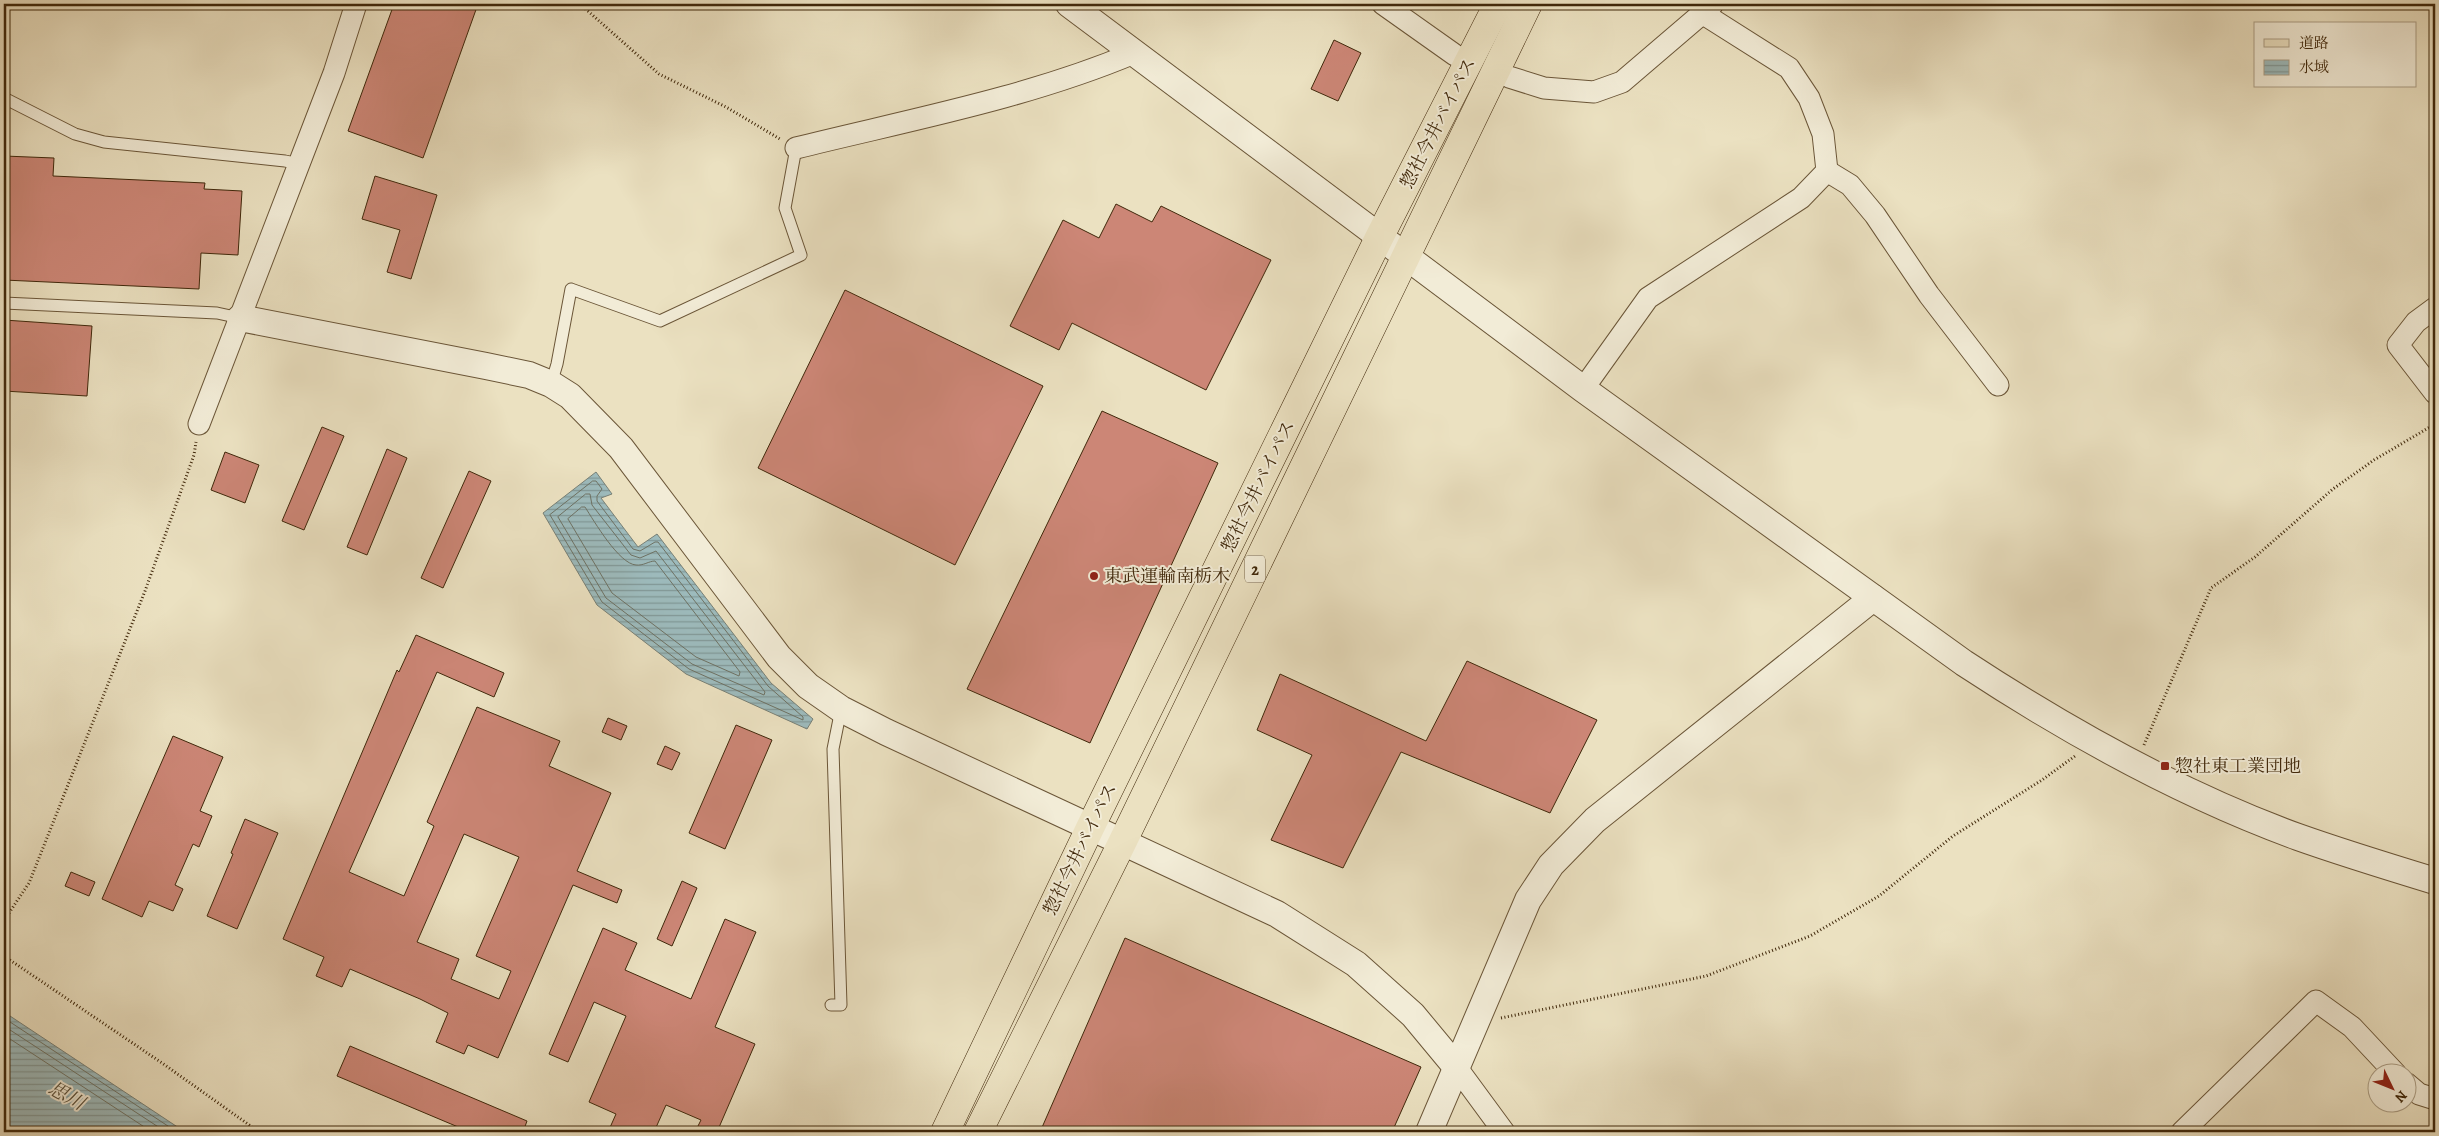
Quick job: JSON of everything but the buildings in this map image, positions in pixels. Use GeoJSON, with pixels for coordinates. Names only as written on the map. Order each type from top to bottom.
{"type":"FeatureCollection","features":[{"type":"Feature","properties":{"kind":"main road","name":"惣社今井バイパス"},"geometry":{"type":"LineString","coordinates":[[945,1132],[1090,828],[1379,238],[1498,4]]}},
{"type":"Feature","properties":{"kind":"main road","name":"惣社今井バイパス"},"geometry":{"type":"LineString","coordinates":[[978,1132],[1122,843],[1528,4]]}},
{"type":"Feature","properties":{"kind":"street"},"geometry":{"type":"LineString","coordinates":[[199,424],[300,164],[334,73],[356,4]]}},
{"type":"Feature","properties":{"kind":"street"},"geometry":{"type":"LineString","coordinates":[[1069,4],[1583,389],[1964,664],[2026,704],[2135,764],[2230,810],[2297,837],[2435,881]]}},
{"type":"Feature","properties":{"kind":"street"},"geometry":{"type":"LineString","coordinates":[[1383,4],[1455,55]]}},
{"type":"Feature","properties":{"kind":"street"},"geometry":{"type":"LineString","coordinates":[[1509,77],[1544,88],[1594,92],[1622,82],[1708,8],[1789,68],[1809,98],[1823,134],[1826,171],[1801,198],[1648,298],[1583,389]]}},
{"type":"Feature","properties":{"kind":"street"},"geometry":{"type":"LineString","coordinates":[[796,148],[980,103],[1088,73],[1134,53]]}},
{"type":"Feature","properties":{"kind":"street"},"geometry":{"type":"LineString","coordinates":[[1826,171],[1850,185],[1875,215],[1929,295],[1998,385]]}},
{"type":"Feature","properties":{"kind":"street"},"geometry":{"type":"LineString","coordinates":[[2435,308],[2416,322],[2398,345],[2435,393]]}},
{"type":"Feature","properties":{"kind":"street"},"geometry":{"type":"LineString","coordinates":[[240,318],[529,375],[551,384],[570,396],[621,448],[779,657],[808,686],[841,709],[1090,828],[1277,914],[1356,964],[1413,1014],[1457,1068],[1504,1132]]}},
{"type":"Feature","properties":{"kind":"street"},"geometry":{"type":"LineString","coordinates":[[1429,1132],[1528,900],[1552,865],[1595,820],[1873,598]]}},
{"type":"Feature","properties":{"kind":"street"},"geometry":{"type":"LineString","coordinates":[[2182,1132],[2316,1000],[2352,1027],[2387,1064]]}},
{"type":"Feature","properties":{"kind":"street"},"geometry":{"type":"LineString","coordinates":[[2416,1091],[2435,1099]]}},
{"type":"Feature","properties":{"kind":"lane"},"geometry":{"type":"LineString","coordinates":[[4,98],[75,134],[104,142],[285,160],[300,164]]}},
{"type":"Feature","properties":{"kind":"lane"},"geometry":{"type":"LineString","coordinates":[[551,384],[557,364],[571,289],[660,321],[801,255],[785,208],[796,148]]}},
{"type":"Feature","properties":{"kind":"lane"},"geometry":{"type":"LineString","coordinates":[[4,303],[217,313],[240,318]]}},
{"type":"Feature","properties":{"kind":"lane"},"geometry":{"type":"LineString","coordinates":[[831,1006],[841,1005],[834,750],[841,709]]}},
{"type":"Feature","properties":{"kind":"path"},"geometry":{"type":"LineString","coordinates":[[580,4],[659,74],[726,106],[796,148]]}},
{"type":"Feature","properties":{"kind":"path"},"geometry":{"type":"LineString","coordinates":[[4,914],[7,916],[30,883],[145,591],[194,455],[199,424]]}},
{"type":"Feature","properties":{"kind":"path"},"geometry":{"type":"LineString","coordinates":[[2135,764],[2210,588],[2255,556],[2333,490],[2374,460],[2435,424]]}},
{"type":"Feature","properties":{"kind":"path"},"geometry":{"type":"LineString","coordinates":[[1477,1022],[1706,976],[1810,936],[1879,896],[1953,836],[2042,780],[2094,742]]}},
{"type":"Feature","properties":{"kind":"path"},"geometry":{"type":"LineString","coordinates":[[4,956],[162,1063],[259,1132]]}},
{"type":"Feature","properties":{"kind":"water"},"geometry":{"type":"Polygon","coordinates":[[[596,472],[612,494],[601,498],[638,547],[657,534],[771,683],[813,719],[807,729],[686,674],[597,605],[543,513],[596,472]]]}},
{"type":"Feature","properties":{"kind":"water","name":"思川"},"geometry":{"type":"Polygon","coordinates":[[[4,1012],[179,1128],[185,1132],[4,1132],[4,1012]]]}},
{"type":"Feature","properties":{"kind":"place","name":"東武運輸南栃木"},"geometry":{"type":"Point","coordinates":[1094,576]}},
{"type":"Feature","properties":{"kind":"place","name":"惣社東工業団地"},"geometry":{"type":"Point","coordinates":[2165,766]}}]}
